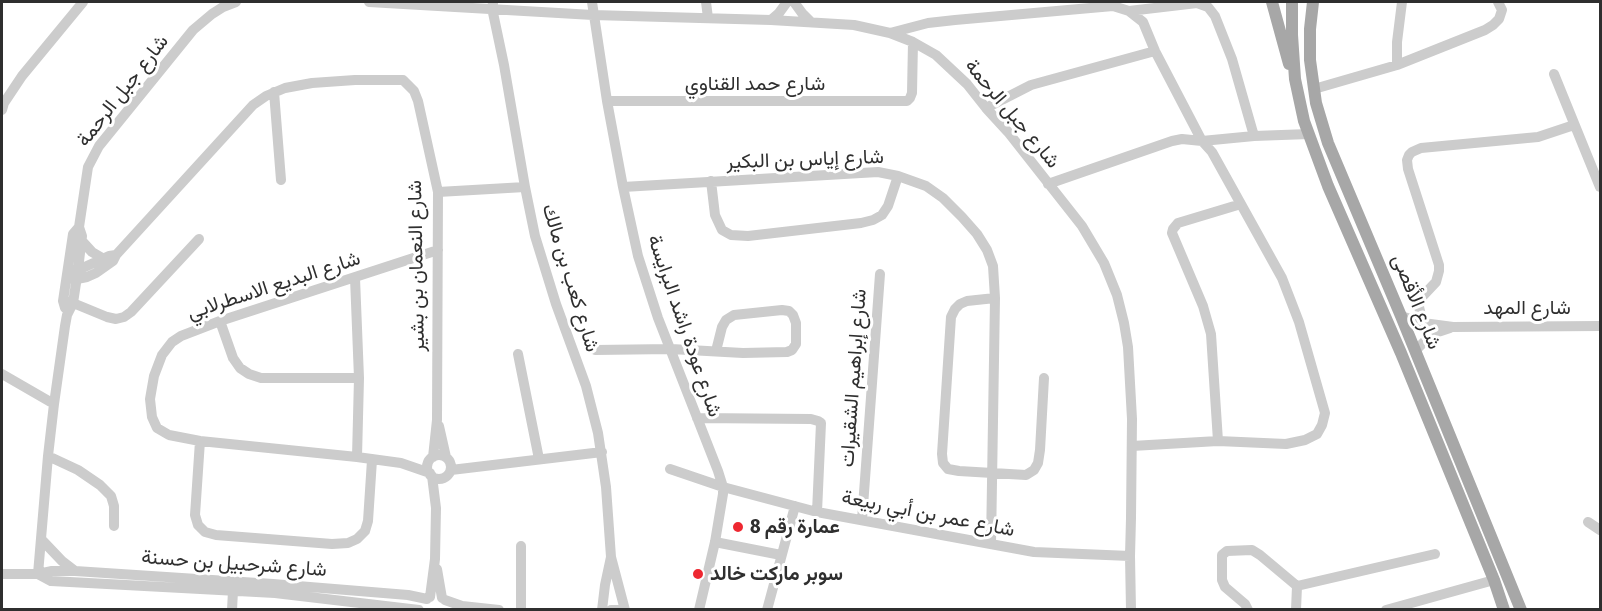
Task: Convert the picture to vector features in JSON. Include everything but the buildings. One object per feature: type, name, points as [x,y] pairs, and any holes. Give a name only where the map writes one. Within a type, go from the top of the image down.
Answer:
[{"type":"main road","points":[[1272,2],[1294,79]]},
{"type":"main road","name":"شارع الأقصى","points":[[1292,2],[1294,79],[1309,134],[1328,186],[1401,353],[1504,609]]},
{"type":"main road","name":"شارع الأقصى","points":[[1313,3],[1310,60],[1320,120],[1521,609]]},
{"type":"street","points":[[2,110],[4,103],[22,76],[83,2]]},
{"type":"street","name":"شارع جبل الرحمة","points":[[38,574],[54,404],[68,302],[82,236],[79,227],[88,167],[99,146],[193,30],[212,14],[236,2]]},
{"type":"street","name":"شارع جبل الرحمة","points":[[369,2],[493,5],[593,15],[771,20],[854,25],[890,33],[914,42],[936,55],[967,84],[1008,132],[1091,240],[1104,263],[1117,295],[1125,322],[1128,347],[1132,446],[1131,609]]},
{"type":"street","name":"شارع عودة راشد البرايسة","points":[[592,2],[607,101],[630,224],[644,276],[723,487],[715,542],[699,609]]},
{"type":"street","points":[[706,2],[708,18]]},
{"type":"street","points":[[771,20],[787,2]]},
{"type":"street","points":[[787,2],[790,21]]},
{"type":"street","points":[[790,21],[794,2]]},
{"type":"street","points":[[794,2],[811,22]]},
{"type":"street","points":[[1397,65],[1397,42],[1402,2]]},
{"type":"street","points":[[1314,89],[1397,65],[1493,25],[1502,10],[1498,2]]},
{"type":"street","points":[[1129,11],[1197,3],[1208,7],[1215,16],[1232,59],[1254,136]]},
{"type":"street","name":"شارع كعب بن مالك","points":[[493,5],[525,187],[544,266],[593,409],[602,452],[611,557],[623,609]]},
{"type":"street","points":[[890,33],[928,23],[1113,6],[1129,11],[1143,22],[1155,51],[1202,141],[1212,152],[1282,278],[1306,341],[1325,413],[1317,434],[1305,440],[1286,444],[1218,441],[1132,446]]},
{"type":"street","name":"شارع حمد القناوي","points":[[607,101],[902,102],[909,100],[912,96],[914,42]]},
{"type":"street","points":[[986,108],[1032,85],[1155,51]]},
{"type":"street","points":[[1554,74],[1600,187]]},
{"type":"street","name":"شارع النعمان بن بشير","points":[[73,274],[96,273],[113,261],[253,105],[266,96],[285,88],[312,83],[404,80],[414,90],[418,100],[438,192],[438,420],[431,458]]},
{"type":"street","points":[[274,92],[281,180]]},
{"type":"street","points":[[1423,323],[1419,307],[1420,299],[1436,282],[1439,265],[1408,169],[1407,160],[1412,152],[1421,148],[1538,137],[1574,125]]},
{"type":"street","points":[[1048,184],[1182,139],[1202,141],[1309,134]]},
{"type":"street","name":"شارع إياس بن البكير","points":[[623,187],[878,172],[926,186],[943,198],[977,234],[993,266],[995,298],[991,544]]},
{"type":"street","points":[[711,181],[715,214],[722,230],[730,235],[748,236],[873,220],[882,215],[888,206],[898,176]]},
{"type":"street","points":[[438,192],[525,187]]},
{"type":"street","points":[[1218,441],[1211,334],[1203,306],[1172,233],[1178,223],[1241,204]]},
{"type":"street","name":"شارع جبل الرحمة","points":[[73,274],[73,234],[79,227]]},
{"type":"street","points":[[68,302],[107,317],[117,319],[124,317],[199,239]]},
{"type":"street","points":[[81,240],[92,252],[104,259]]},
{"type":"street","name":"شارع البديع الاسطرلابي","points":[[431,475],[401,463],[200,441],[170,435],[157,428],[152,417],[150,399],[153,376],[162,356],[172,342],[194,330],[438,250]]},
{"type":"street","name":"شارع النعمان بن بشير","points":[[73,274],[109,256],[116,255]]},
{"type":"street","name":"شارع إبراهيم الشقيرات","points":[[862,520],[880,274]]},
{"type":"street","points":[[355,278],[359,378],[357,457]]},
{"type":"street","points":[[995,298],[960,304],[954,309],[951,317],[942,454],[943,463],[948,469],[1026,475],[1034,470],[1038,464],[1044,378]]},
{"type":"street","points":[[595,350],[787,352],[792,350],[796,344],[796,324],[793,315],[789,311],[782,310],[734,315],[726,320],[722,327],[716,351]]},
{"type":"street","name":"شارع المهد","points":[[1401,316],[1423,323],[1453,327],[1600,326]]},
{"type":"street","points":[[220,321],[233,358],[240,368],[249,374],[261,378],[359,378]]},
{"type":"street","name":"شارع المهد","points":[[1415,351],[1428,338],[1453,327]]},
{"type":"street","points":[[518,354],[539,459]]},
{"type":"street","points":[[2,374],[54,404]]},
{"type":"street","points":[[697,418],[811,419],[821,423],[818,512]]},
{"type":"street","name":"شارع النعمان بن بشير","points":[[436,508],[448,466],[438,420]]},
{"type":"street","points":[[200,441],[195,515],[198,525],[205,532],[216,535],[332,544],[348,543],[357,539],[365,531],[368,521],[372,459]]},
{"type":"street","points":[[448,466],[483,468],[602,452]]},
{"type":"street","points":[[440,455],[448,466],[439,478],[431,475],[428,466],[431,458],[440,455]]},
{"type":"street","points":[[48,456],[78,470],[100,484],[111,496],[114,506],[114,526]]},
{"type":"street","name":"شارع البديع الاسطرلابي","points":[[401,463],[431,458]]},
{"type":"street","name":"شارع عمر بن أبي ربيعة","points":[[670,470],[723,487],[818,512],[1034,552],[1130,556]]},
{"type":"street","name":"شارع النعمان بن بشير","points":[[428,602],[435,559],[436,508],[431,475]]},
{"type":"street","points":[[767,609],[795,506]]},
{"type":"street","points":[[1588,522],[1600,530]]},
{"type":"street","points":[[41,539],[75,571]]},
{"type":"street","points":[[715,542],[781,555]]},
{"type":"street","points":[[521,546],[521,609]]},
{"type":"street","points":[[1248,609],[1225,587],[1222,580],[1222,555],[1227,551],[1252,550],[1256,552],[1297,586]]},
{"type":"street","points":[[1297,586],[1435,554]]},
{"type":"street","name":"شارع كعب بن مالك","points":[[603,609],[611,557]]},
{"type":"street","name":"شارع النعمان بن بشير","points":[[435,559],[444,603]]},
{"type":"street","name":"شارع شرحبيل بن حسنة","points":[[2,574],[75,571],[408,595],[428,602],[436,595],[444,603]]},
{"type":"street","name":"شارع شرحبيل بن حسنة","points":[[38,574],[51,581],[275,593],[358,606],[419,609]]},
{"type":"street","points":[[1386,609],[1494,580]]},
{"type":"street","points":[[1296,609],[1297,586]]},
{"type":"street","points":[[232,609],[233,591]]},
{"type":"street","points":[[444,603],[500,609]]},
{"type":"street","points":[[610,609],[623,609]]},
{"type":"place","name":"عمارة رقم 8","points":[[738,527]]},
{"type":"place","name":"سوبر ماركت خالد","points":[[698,574]]}]
